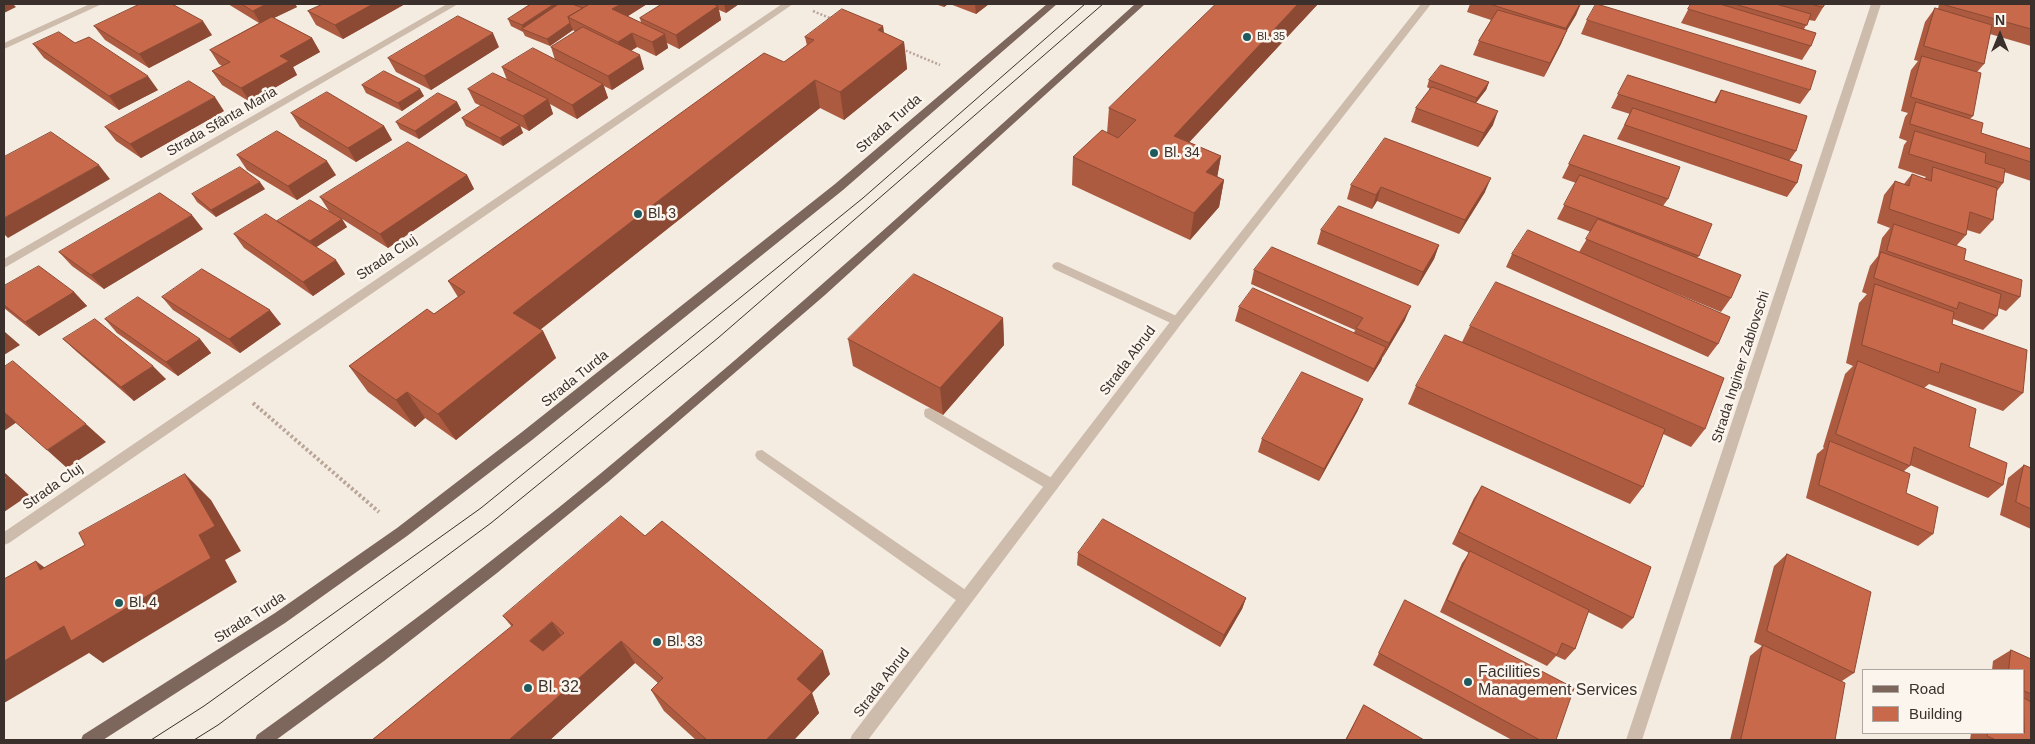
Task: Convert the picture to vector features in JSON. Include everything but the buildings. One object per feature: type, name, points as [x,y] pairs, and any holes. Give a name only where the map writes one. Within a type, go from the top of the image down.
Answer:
[{"type":"main road","name":"Strada Turda","points":[[89,740],[280,618],[402,532],[527,436],[816,205],[1052,4]]},
{"type":"main road","points":[[263,740],[342,685],[468,590],[746,359],[902,222],[1140,4]]},
{"type":"street","points":[[4,46],[97,4]]},
{"type":"street","name":"Strada Sfânta Maria","points":[[4,264],[453,4]]},
{"type":"street","name":"Strada Cluj","points":[[4,539],[788,4]]},
{"type":"street","name":"Strada Abrud","points":[[858,740],[1178,321],[1426,4]]},
{"type":"street","name":"Strada Inginer Zablovschi","points":[[1634,740],[1876,4]]},
{"type":"street","points":[[1058,266],[1178,321]]},
{"type":"street","points":[[930,413],[1052,485]]},
{"type":"street","points":[[762,455],[965,598]]},
{"type":"path","points":[[805,8],[832,19]]},
{"type":"path","points":[[895,46],[968,76]]},
{"type":"path","points":[[230,383],[402,532]]},
{"type":"tram line","points":[[151,740],[204,706],[481,508],[863,198],[1085,4]]},
{"type":"tram line","points":[[194,740],[218,725],[491,523],[718,338],[1103,4]]},
{"type":"place","name":"Bl. 35","points":[[1247,37]]},
{"type":"place","name":"Bl. 34","points":[[1154,153]]},
{"type":"place","name":"Bl. 3","points":[[638,214]]},
{"type":"place","name":"Bl. 4","points":[[119,603]]},
{"type":"place","name":"Bl. 33","points":[[657,642]]},
{"type":"place","name":"Facilities Management Services","points":[[1468,682]]},
{"type":"place","name":"Bl. 32","points":[[528,688]]}]
